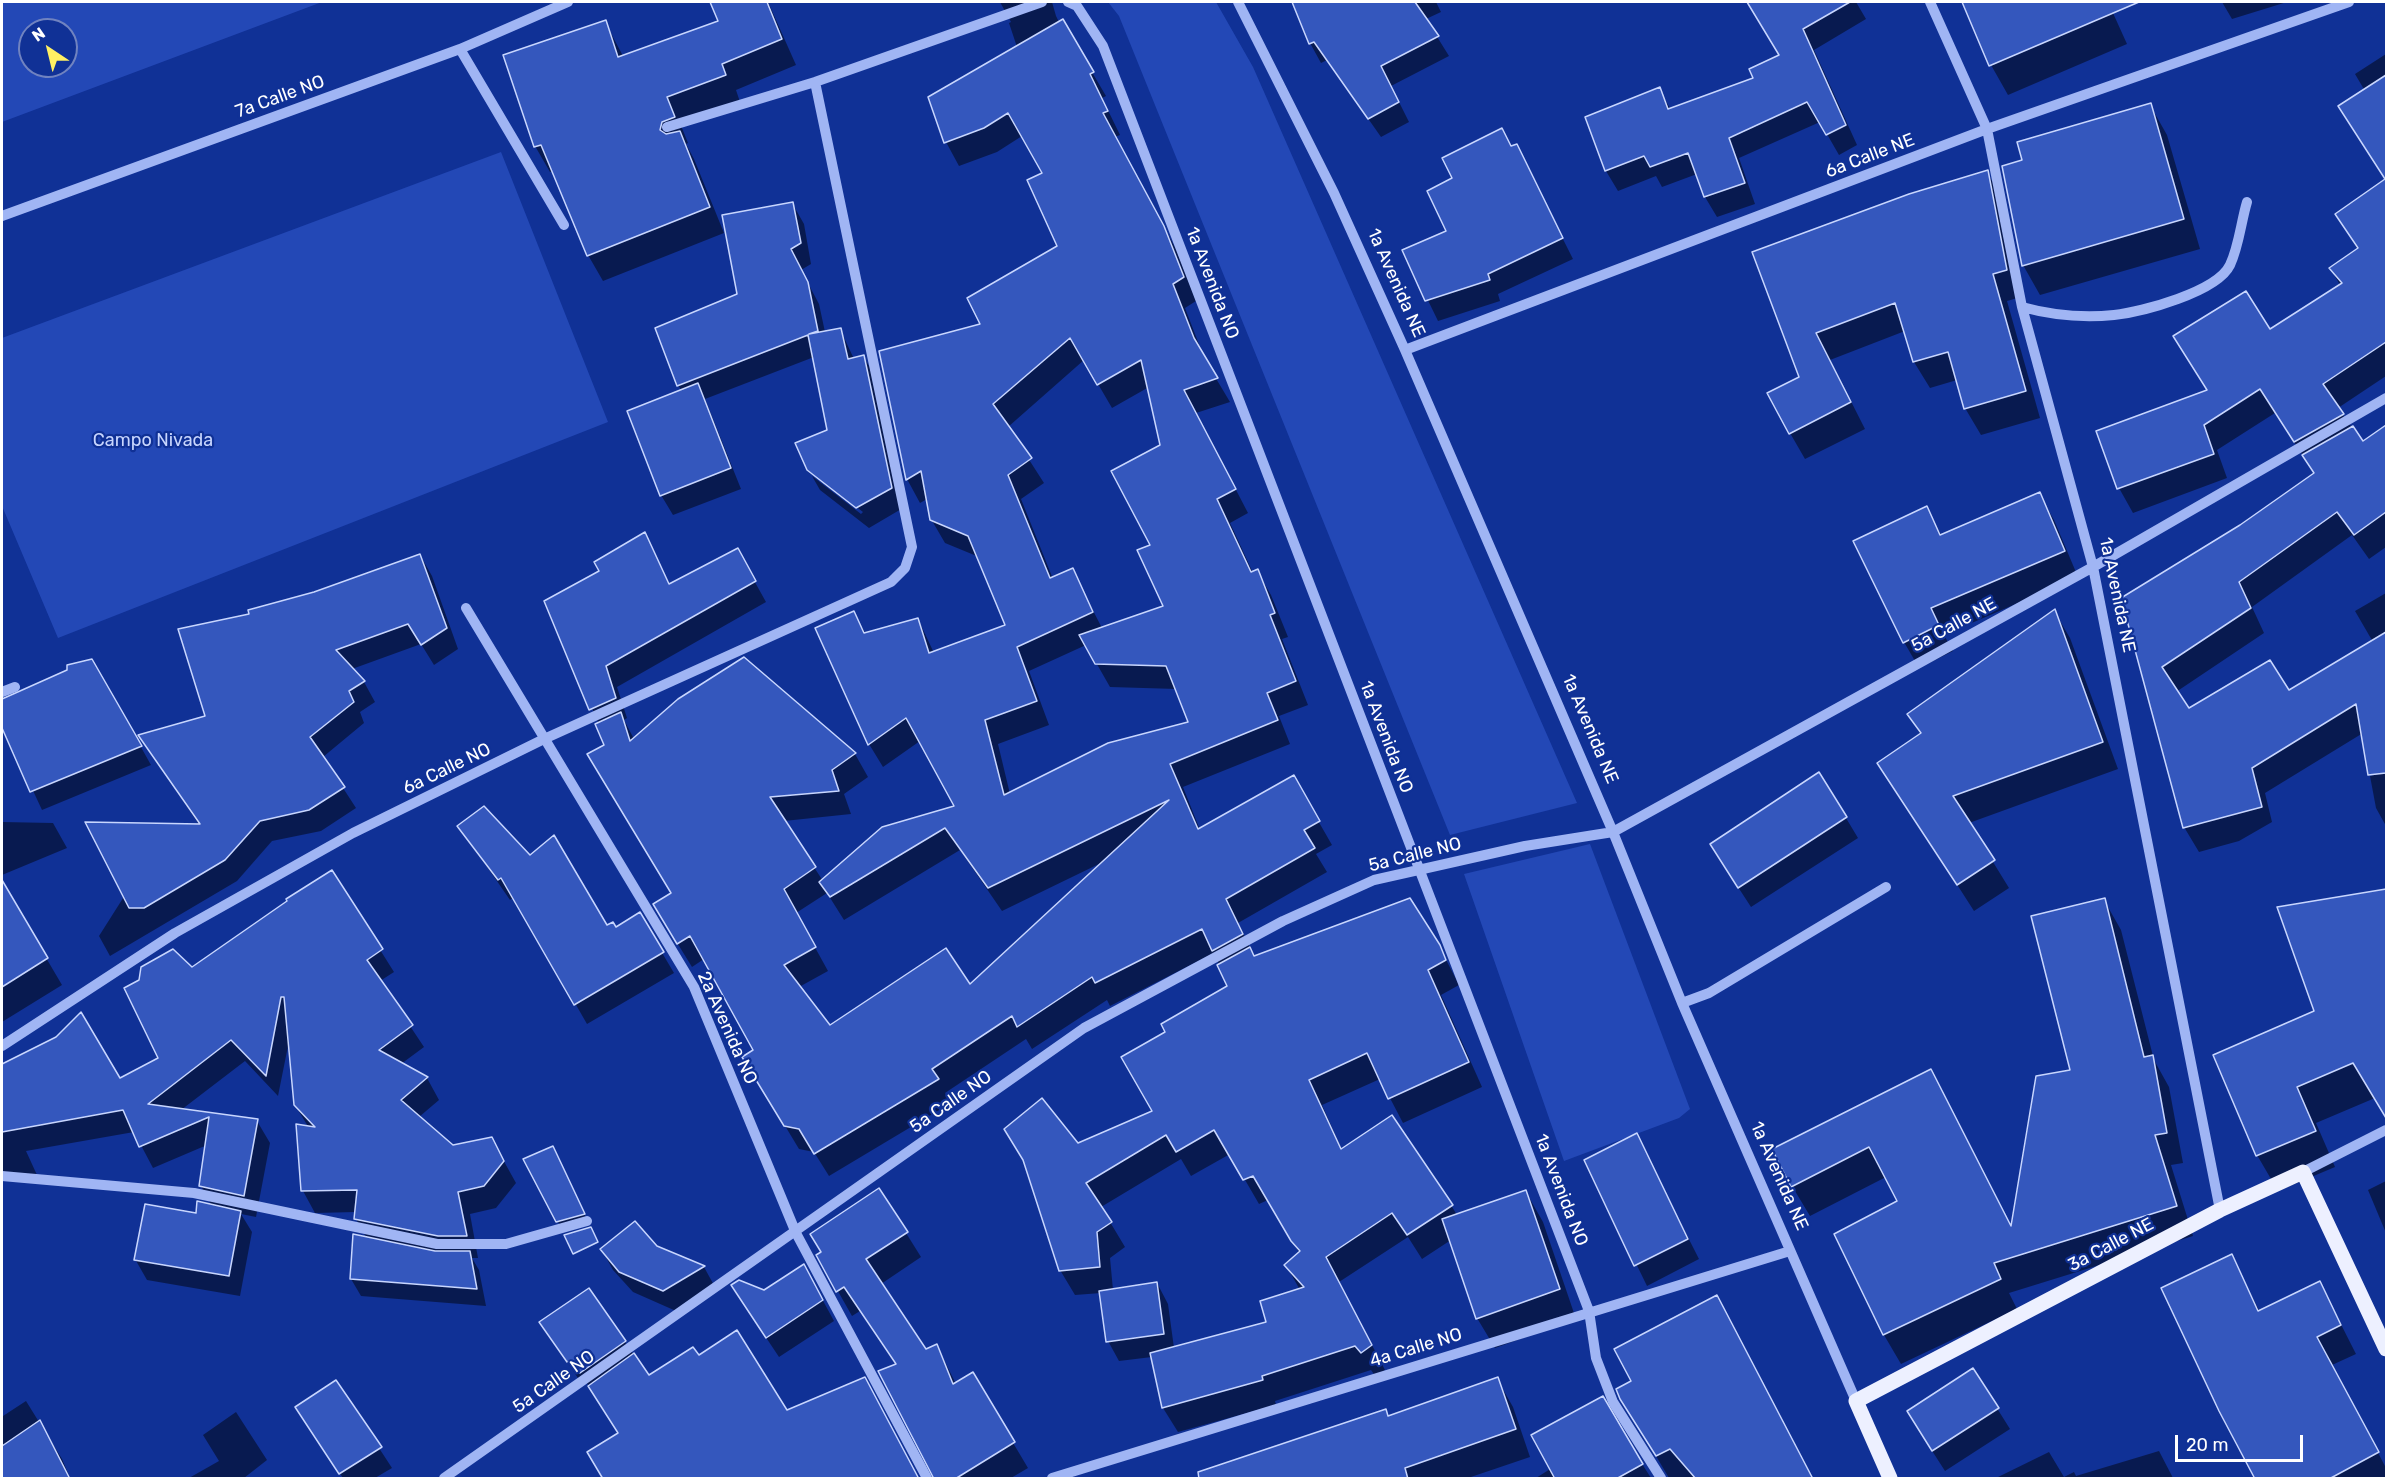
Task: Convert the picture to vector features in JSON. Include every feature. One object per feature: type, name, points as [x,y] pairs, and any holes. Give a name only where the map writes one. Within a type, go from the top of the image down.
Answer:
[{"type":"main road","name":"3a Calle NE","points":[[1856,1401],[2220,1210],[2303,1172]]},
{"type":"main road","points":[[2303,1172],[2386,1349]]},
{"type":"main road","name":"1a Avenida NE","points":[[1856,1401],[1890,1479]]},
{"type":"street","name":"7a Calle NO","points":[[2,216],[460,49],[568,2]]},
{"type":"street","points":[[667,127],[815,82],[1042,2]]},
{"type":"street","name":"1a Avenida NE","points":[[1238,2],[1334,193],[1405,350],[1613,832],[1682,1003],[1856,1401]]},
{"type":"street","name":"1a Avenida NE","points":[[1930,2],[1987,129],[2022,307],[2093,567],[2220,1210]]},
{"type":"street","name":"6a Calle NE","points":[[1405,350],[1987,129],[2349,2]]},
{"type":"street","name":"1a Avenida NO","points":[[1072,4],[1103,46],[1589,1311],[1596,1358],[1613,1402],[1661,1479]]},
{"type":"street","points":[[460,49],[564,225]]},
{"type":"street","name":"6a Calle NO","points":[[2,1046],[175,933],[353,833],[544,739],[891,582],[905,568],[912,547],[815,82]]},
{"type":"street","points":[[2022,307],[2049,314],[2114,315],[2186,297],[2209,285],[2229,266],[2247,202]]},
{"type":"street","name":"5a Calle NE","points":[[1525,846],[1613,832],[2093,567],[2386,398]]},
{"type":"street","name":"2a Avenida NO","points":[[466,608],[694,987],[796,1233],[927,1479]]},
{"type":"street","points":[[2,692],[15,687]]},
{"type":"street","name":"5a Calle NO","points":[[444,1479],[1084,1028],[1283,921],[1374,880],[1525,846]]},
{"type":"street","points":[[1682,1003],[1709,993],[1886,887]]},
{"type":"street","name":"3a Calle NE","points":[[2303,1172],[2386,1130]]},
{"type":"street","points":[[2,1176],[194,1193],[437,1244],[506,1244],[587,1221]]},
{"type":"street","name":"4a Calle NO","points":[[1052,1479],[1589,1311],[1790,1251]]},
{"type":"green space","points":[[2,2],[322,2],[2,122]]},
{"type":"green space","points":[[1108,2],[1216,2],[1253,67],[1577,803],[1450,835],[1119,16]]},
{"type":"green space","name":"Campo Nivada","points":[[501,152],[608,422],[58,638],[2,506],[2,338]]},
{"type":"green space","points":[[1590,844],[1690,1109],[1679,1118],[1564,1161],[1464,874]]},
{"type":"building","points":[[710,2],[767,2],[782,39],[722,64],[726,75],[667,97],[675,117],[662,122],[660,130],[666,134],[680,131],[710,207],[587,256],[541,145],[534,147],[503,55],[606,20],[618,57],[718,21]]},
{"type":"building","points":[[1292,2],[1415,2],[1439,36],[1381,66],[1399,102],[1368,119],[1314,42],[1309,44]]},
{"type":"building","points":[[1747,2],[1850,2],[1803,29],[1846,125],[1826,135],[1807,102],[1729,138],[1745,183],[1704,197],[1688,153],[1650,167],[1644,156],[1605,171],[1585,117],[1660,87],[1668,109],[1753,78],[1749,69],[1779,55]]},
{"type":"building","points":[[1962,2],[2139,2],[1989,66]]},
{"type":"building","points":[[1063,19],[1094,72],[1090,74],[1108,111],[1103,113],[1164,226],[1184,277],[1173,284],[1194,338],[1218,378],[1184,390],[1236,489],[1217,499],[1251,572],[1258,569],[1275,613],[1270,615],[1296,681],[1267,693],[1278,720],[1170,764],[1198,829],[1294,775],[1320,821],[1304,830],[1315,848],[1226,899],[1243,934],[1212,951],[1202,929],[1095,983],[1092,977],[1017,1027],[1012,1016],[932,1069],[939,1079],[814,1154],[799,1129],[784,1126],[742,1057],[753,1050],[690,936],[677,944],[653,904],[671,893],[587,754],[604,745],[595,724],[621,712],[630,741],[678,699],[744,657],[856,753],[832,770],[839,791],[770,797],[816,867],[784,889],[816,947],[784,965],[830,1025],[946,948],[970,984],[1169,800],[988,888],[945,828],[830,897],[819,882],[882,827],[954,806],[906,718],[868,745],[815,628],[854,611],[864,633],[918,618],[929,653],[1005,625],[968,536],[930,520],[921,471],[906,480],[879,351],[980,324],[967,298],[1057,246],[1027,180],[1042,173],[1008,113],[984,128],[944,143],[928,97]],"holes":[[[1070,338],[1097,385],[1141,360],[1160,445],[1111,471],[1150,545],[1137,550],[1163,606],[1079,635],[1095,664],[1166,666],[1188,722],[1108,743],[1004,795],[985,720],[1037,701],[1017,647],[1093,612],[1073,568],[1050,578],[1008,475],[1032,458],[993,404]]]},
{"type":"building","points":[[2386,75],[2386,342],[2323,384],[2344,414],[2294,442],[2260,389],[2204,425],[2214,454],[2117,489],[2096,431],[2207,390],[2173,336],[2246,291],[2270,329],[2342,283],[2329,268],[2358,248],[2335,214],[2385,179],[2338,106]]},
{"type":"building","points":[[2151,103],[2184,219],[2022,266],[2002,166],[2022,160],[2017,142]]},
{"type":"building","points":[[1502,128],[1511,146],[1517,144],[1563,238],[1488,274],[1490,280],[1425,301],[1402,250],[1446,231],[1427,191],[1452,178],[1442,158]]},
{"type":"building","points":[[1988,170],[2007,270],[1993,274],[2026,391],[1964,409],[1948,352],[1913,362],[1895,303],[1816,333],[1851,402],[1789,434],[1767,393],[1799,377],[1752,252],[1909,194]]},
{"type":"building","points":[[793,202],[801,243],[791,249],[808,282],[818,331],[809,334],[841,328],[848,359],[864,355],[892,488],[856,508],[807,470],[795,443],[827,430],[808,335],[677,386],[655,328],[737,294],[722,215]]},
{"type":"building","points":[[698,383],[731,468],[660,496],[627,411]]},
{"type":"building","points":[[2386,425],[2386,512],[2354,535],[2337,512],[2239,582],[2251,608],[2162,667],[2189,708],[2270,660],[2289,690],[2386,632],[2386,773],[2368,775],[2356,704],[2252,768],[2262,807],[2183,828],[2121,598],[2240,525],[2314,473],[2302,455],[2353,426],[2363,441]]},
{"type":"building","points":[[2040,492],[2065,551],[1931,608],[1939,625],[1903,643],[1853,541],[1927,506],[1940,535]]},
{"type":"building","points":[[645,532],[669,584],[738,548],[756,581],[606,666],[616,698],[589,710],[544,601],[599,571],[594,562]]},
{"type":"building","points":[[420,554],[447,628],[421,645],[408,624],[336,650],[365,681],[349,691],[354,702],[310,737],[345,787],[309,810],[260,821],[225,860],[144,908],[129,908],[85,822],[200,824],[138,735],[205,716],[178,629],[249,614],[248,610],[314,592]]},
{"type":"building","points":[[2055,609],[2103,742],[1953,796],[1995,860],[1957,885],[1877,763],[1921,733],[1907,714]]},
{"type":"building","points":[[92,659],[142,746],[30,792],[2,728],[2,699],[67,670],[67,665]]},
{"type":"building","points":[[1819,772],[1847,817],[1738,888],[1710,844]]},
{"type":"building","points":[[484,806],[530,855],[554,835],[607,925],[613,922],[616,927],[640,912],[664,952],[574,1005],[501,878],[498,880],[457,826]]},
{"type":"building","points":[[332,870],[383,949],[367,960],[413,1025],[379,1050],[428,1077],[401,1100],[453,1145],[492,1137],[504,1161],[484,1186],[458,1192],[467,1236],[438,1236],[354,1219],[357,1190],[301,1191],[296,1124],[315,1127],[294,1105],[284,997],[281,997],[266,1076],[231,1040],[148,1104],[258,1119],[244,1196],[199,1186],[209,1117],[139,1147],[123,1110],[2,1132],[2,1064],[56,1037],[81,1012],[120,1078],[158,1058],[124,988],[139,980],[141,967],[173,949],[192,967],[287,901],[286,899]]},
{"type":"building","points":[[2,880],[48,958],[2,987]]},
{"type":"building","points":[[2386,889],[2386,1118],[2353,1063],[2297,1087],[2316,1131],[2256,1156],[2213,1055],[2314,1011],[2277,907]]},
{"type":"building","points":[[1410,898],[1440,945],[1446,960],[1428,970],[1469,1062],[1388,1099],[1367,1053],[1309,1080],[1341,1149],[1392,1115],[1453,1205],[1407,1235],[1392,1213],[1326,1257],[1372,1345],[1361,1353],[1355,1346],[1262,1376],[1263,1380],[1162,1408],[1150,1353],[1266,1322],[1260,1301],[1304,1287],[1284,1265],[1300,1251],[1291,1241],[1253,1176],[1243,1180],[1214,1130],[1176,1152],[1166,1135],[1086,1183],[1112,1222],[1097,1232],[1100,1267],[1059,1271],[1023,1160],[1004,1129],[1042,1098],[1078,1143],[1152,1111],[1121,1057],[1165,1032],[1161,1024],[1227,986],[1217,965],[1250,947],[1254,956]]},
{"type":"building","points":[[2105,898],[2144,1057],[2153,1055],[2167,1133],[2155,1135],[2177,1206],[1994,1263],[2001,1279],[1883,1335],[1834,1234],[1897,1201],[1869,1147],[1791,1187],[1772,1149],[1931,1069],[2011,1226],[2036,1076],[2070,1070],[2031,916]]},
{"type":"building","points":[[1637,1133],[1688,1239],[1634,1266],[1584,1160]]},
{"type":"building","points":[[553,1146],[585,1214],[556,1222],[523,1159]]},
{"type":"building","points":[[879,1188],[908,1232],[866,1259],[926,1349],[937,1344],[953,1384],[973,1372],[1015,1442],[955,1479],[934,1479],[878,1371],[896,1364],[844,1287],[836,1292],[816,1255],[821,1252],[810,1234]]},
{"type":"building","points":[[1526,1190],[1560,1289],[1476,1319],[1442,1219]]},
{"type":"building","points":[[197,1201],[241,1211],[229,1276],[134,1260],[145,1204],[196,1213]]},
{"type":"building","points":[[635,1221],[657,1246],[705,1266],[663,1291],[619,1272],[600,1249]]},
{"type":"building","points":[[591,1227],[598,1242],[573,1254],[564,1235]]},
{"type":"building","points":[[353,1234],[435,1251],[470,1251],[477,1289],[350,1279]]},
{"type":"building","points":[[2232,1254],[2258,1311],[2320,1281],[2341,1325],[2317,1337],[2379,1452],[2329,1479],[2255,1479],[2219,1411],[2161,1288]]},
{"type":"building","points":[[804,1264],[823,1300],[766,1338],[731,1285],[739,1280],[764,1290]]},
{"type":"building","points":[[1157,1282],[1164,1334],[1106,1342],[1099,1291]]},
{"type":"building","points":[[589,1288],[626,1341],[580,1373],[571,1360],[567,1362],[539,1322]]},
{"type":"building","points":[[1717,1295],[1813,1479],[1696,1479],[1670,1449],[1656,1456],[1620,1399],[1616,1389],[1631,1381],[1614,1349]]},
{"type":"building","points":[[737,1330],[787,1410],[865,1377],[919,1479],[603,1479],[587,1452],[618,1433],[588,1386],[634,1353],[649,1375],[693,1347],[699,1355]]},
{"type":"building","points":[[1973,1368],[1999,1408],[1932,1451],[1907,1411]]},
{"type":"building","points":[[1498,1377],[1516,1429],[1405,1468],[1408,1479],[1199,1479],[1198,1472],[1386,1409],[1388,1416]]},
{"type":"building","points":[[336,1380],[382,1447],[339,1474],[295,1407]]},
{"type":"building","points":[[1603,1396],[1643,1464],[1616,1479],[1555,1479],[1531,1435]]},
{"type":"building","points":[[40,1420],[70,1479],[2,1479],[2,1446]]}]
